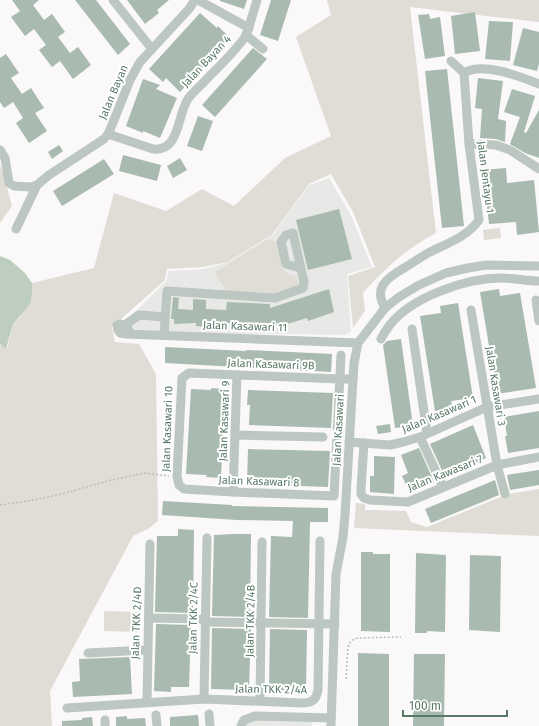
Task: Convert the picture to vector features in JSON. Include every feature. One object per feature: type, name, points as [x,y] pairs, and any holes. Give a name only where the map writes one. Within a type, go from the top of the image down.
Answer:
[{"type":"street","points":[[113,0],[152,49]]},
{"type":"street","points":[[196,0],[248,32],[263,48]]},
{"type":"street","name":"Jalan Bayan","points":[[40,183],[50,174],[99,143],[108,134],[135,70],[140,62],[196,0]]},
{"type":"street","name":"Jalan Bayan 4","points":[[108,134],[153,149],[159,150],[167,147],[172,142],[180,115],[188,99],[240,43],[248,32],[257,0]]},
{"type":"street","points":[[451,61],[464,73],[477,69],[490,70],[516,75],[539,84]]},
{"type":"street","name":"Jalan Jentayu 1","points":[[385,308],[380,299],[381,290],[384,284],[395,273],[427,254],[463,236],[475,226],[479,220],[469,144],[464,73]]},
{"type":"street","points":[[469,144],[496,145],[510,150],[539,169]]},
{"type":"street","points":[[0,150],[5,158],[9,183],[14,186],[31,187],[40,183]]},
{"type":"street","points":[[16,229],[40,183]]},
{"type":"street","name":"Jalan Kasawari","points":[[331,722],[336,574],[343,537],[345,516],[354,363],[358,343],[385,308],[419,285],[446,273],[486,265],[539,266]]},
{"type":"street","points":[[164,335],[167,292],[275,298],[303,288],[304,282],[300,268]]},
{"type":"street","points":[[381,339],[388,326],[398,317],[414,305],[450,287],[480,280],[502,278],[539,281]]},
{"type":"street","points":[[536,300],[539,321]]},
{"type":"street","name":"Jalan Kasawari 3","points":[[471,310],[497,465],[505,494]]},
{"type":"street","name":"Jalan Kasawari 11","points":[[165,317],[139,315],[125,325],[120,324],[117,326],[120,333],[131,334],[358,343]]},
{"type":"street","points":[[412,329],[424,435],[443,487]]},
{"type":"street","points":[[340,379],[341,355]]},
{"type":"street","name":"Jalan Kasawari 9B","points":[[189,373],[353,380]]},
{"type":"street","name":"Jalan Kasawari 10","points":[[184,489],[179,485],[177,476],[182,378],[189,373]]},
{"type":"street","name":"Jalan Kasawari 9","points":[[233,492],[237,375]]},
{"type":"street","name":"Jalan Kasawari 8","points":[[184,489],[334,496],[340,379]]},
{"type":"street","name":"Jalan Kasawari 1","points":[[349,442],[390,445],[424,435],[487,407],[539,399]]},
{"type":"street","points":[[236,435],[323,437]]},
{"type":"street","name":"Jalan Kawasari 7","points":[[364,443],[361,494],[364,498],[370,500],[408,502],[497,465],[539,457]]},
{"type":"street","name":"Jalan TKK 2/4C","points":[[204,699],[207,538]]},
{"type":"street","name":"Jalan TKK 2/4A","points":[[67,708],[204,699],[308,703],[314,701],[317,697],[318,690],[320,541]]},
{"type":"street","name":"Jalan TKK 2/4B","points":[[260,701],[262,542]]},
{"type":"street","name":"Jalan TKK 2/4D","points":[[147,702],[150,544]]},
{"type":"street","points":[[149,618],[262,623],[335,624]]},
{"type":"street","points":[[88,653],[147,650]]},
{"type":"street","points":[[210,714],[210,726]]},
{"type":"street","points":[[156,716],[157,726]]},
{"type":"street","points":[[240,726],[244,720],[254,716],[275,721],[331,722]]},
{"type":"path","points":[[0,505],[62,494],[111,480],[145,473],[177,476]]},
{"type":"path","points":[[346,679],[348,647],[353,639],[401,637]]},
{"type":"shaded area","points":[[327,0],[539,0],[539,22],[410,7],[436,233],[415,245],[396,260],[363,293],[365,311],[353,328],[348,276],[375,267],[353,212],[331,174],[309,184],[272,235],[228,262],[203,267],[167,269],[165,280],[112,327],[115,342],[139,344],[156,374],[158,521],[148,529],[133,536],[50,691],[52,726],[0,726],[0,344],[7,349],[13,324],[20,317],[32,293],[32,283],[94,268],[114,193],[166,211],[202,189],[234,206],[285,158],[331,136],[296,37],[331,15]]},
{"type":"shaded area","points":[[0,166],[12,206],[0,223]]},
{"type":"shaded area","points":[[329,178],[351,215],[372,267],[347,274],[351,332],[345,335],[136,332],[129,318],[167,280],[168,271],[204,269],[229,262],[273,235],[309,185]]},
{"type":"shaded area","points":[[500,228],[501,238],[484,240],[483,230]]},
{"type":"shaded area","points":[[268,239],[276,242],[283,270],[288,274],[296,276],[299,285],[274,293],[227,291],[216,277],[215,272]]},
{"type":"shaded area","points":[[0,256],[10,260],[25,273],[32,283],[30,304],[13,324],[6,349],[0,344]]},
{"type":"shaded area","points":[[539,489],[539,536],[354,528],[356,503],[365,504],[365,510],[406,511],[411,522],[427,527],[508,494]]},
{"type":"shaded area","points":[[104,611],[137,612],[137,632],[104,631]]},
{"type":"shaded area","points":[[255,718],[312,721],[312,726],[244,726],[247,722]]},
{"type":"building","points":[[12,0],[39,0],[33,5],[44,20],[52,14],[65,32],[58,37],[70,53],[78,47],[91,65],[73,79],[60,61],[52,67],[39,50],[46,45],[34,29],[25,36],[11,17],[20,11]]},
{"type":"building","points":[[75,0],[96,0],[130,44],[118,55]]},
{"type":"building","points":[[127,0],[169,0],[157,10],[159,13],[145,24]]},
{"type":"building","points":[[220,0],[247,0],[244,9]]},
{"type":"building","points":[[271,0],[291,0],[278,41],[260,35]]},
{"type":"building","points":[[475,12],[480,51],[455,54],[451,16]]},
{"type":"building","points":[[200,13],[217,28],[218,26],[230,38],[180,92],[166,78],[163,82],[149,69]]},
{"type":"building","points":[[429,14],[430,19],[440,17],[445,56],[425,59],[418,15]]},
{"type":"building","points":[[489,21],[513,22],[510,61],[485,59]]},
{"type":"building","points":[[523,28],[539,32],[539,64],[537,71],[513,65]]},
{"type":"building","points":[[253,48],[267,59],[215,117],[202,105]]},
{"type":"building","points":[[6,54],[19,73],[11,78],[22,94],[31,88],[44,108],[35,113],[47,131],[29,143],[16,123],[23,118],[13,102],[4,108],[0,102],[0,58]]},
{"type":"building","points":[[447,69],[464,226],[442,228],[425,71]]},
{"type":"building","points":[[478,78],[503,81],[498,119],[506,121],[505,142],[496,139],[480,138],[482,109],[475,108]]},
{"type":"building","points":[[143,79],[160,85],[156,89],[177,98],[160,138],[126,126]]},
{"type":"building","points":[[512,89],[535,96],[524,132],[526,133],[539,110],[539,158],[525,153],[510,144],[520,117],[504,112]]},
{"type":"building","points":[[198,116],[213,121],[202,151],[187,146]]},
{"type":"building","points":[[59,145],[63,151],[52,159],[48,152]]},
{"type":"building","points":[[123,155],[161,165],[157,181],[119,171]]},
{"type":"building","points":[[180,158],[187,170],[173,178],[167,166]]},
{"type":"building","points":[[104,159],[114,174],[62,206],[53,191]]},
{"type":"building","points":[[506,168],[507,183],[534,180],[539,232],[517,235],[516,222],[489,224],[483,170]]},
{"type":"building","points":[[339,209],[352,259],[308,270],[296,220]]},
{"type":"building","points":[[329,289],[334,312],[308,321],[307,318],[284,325],[228,323],[228,325],[206,324],[207,327],[196,326],[196,323],[174,324],[174,319],[171,319],[173,297],[179,298],[178,309],[193,310],[193,299],[206,300],[206,309],[226,310],[227,302],[270,304],[270,308]]},
{"type":"building","points":[[499,289],[500,296],[520,293],[536,388],[497,394],[480,292]]},
{"type":"building","points":[[458,303],[473,398],[451,401],[453,408],[435,411],[420,316],[441,313],[440,306]]},
{"type":"building","points":[[401,339],[413,426],[395,428],[383,345],[387,341]]},
{"type":"building","points":[[165,347],[332,354],[331,372],[165,363]]},
{"type":"building","points":[[211,388],[225,389],[221,478],[206,477],[207,475],[186,474],[191,389],[211,390]]},
{"type":"building","points":[[248,390],[333,393],[331,428],[249,425],[250,405],[247,405]]},
{"type":"building","points":[[539,411],[539,448],[508,453],[504,417]]},
{"type":"building","points":[[390,424],[391,432],[378,434],[376,426]]},
{"type":"building","points":[[473,425],[486,458],[445,477],[430,444]]},
{"type":"building","points":[[419,448],[434,482],[410,493],[402,476],[408,473],[401,455]]},
{"type":"building","points":[[248,449],[330,451],[328,487],[247,484]]},
{"type":"building","points":[[374,456],[395,457],[394,494],[370,492],[370,476],[374,476]]},
{"type":"building","points":[[539,470],[539,485],[510,490],[507,475]]},
{"type":"building","points":[[495,480],[499,495],[431,523],[425,509]]},
{"type":"building","points":[[163,501],[232,506],[328,508],[328,522],[310,522],[308,618],[269,617],[271,536],[292,537],[293,521],[237,520],[162,515]]},
{"type":"building","points":[[178,529],[194,530],[193,613],[155,612],[157,536],[178,536]]},
{"type":"building","points":[[251,534],[250,617],[212,616],[214,535]]},
{"type":"building","points":[[361,552],[390,554],[390,632],[361,631]]},
{"type":"building","points":[[416,553],[446,555],[445,632],[427,631],[427,633],[415,633]]},
{"type":"building","points":[[470,555],[501,556],[500,632],[469,630]]},
{"type":"building","points":[[156,624],[191,625],[189,687],[171,687],[171,692],[154,691]]},
{"type":"building","points":[[212,628],[251,629],[249,690],[211,689]]},
{"type":"building","points":[[270,629],[307,630],[306,691],[269,690]]},
{"type":"building","points":[[358,653],[389,654],[389,726],[358,726]]},
{"type":"building","points":[[414,654],[445,654],[444,726],[413,726]]},
{"type":"building","points":[[130,657],[132,694],[73,697],[72,682],[80,681],[79,659]]},
{"type":"building","points":[[198,715],[199,726],[170,726],[170,717]]},
{"type":"building","points":[[127,716],[127,719],[145,718],[146,726],[116,726],[116,717]]},
{"type":"building","points":[[92,717],[93,726],[62,726],[62,721],[82,720],[82,718]]}]
